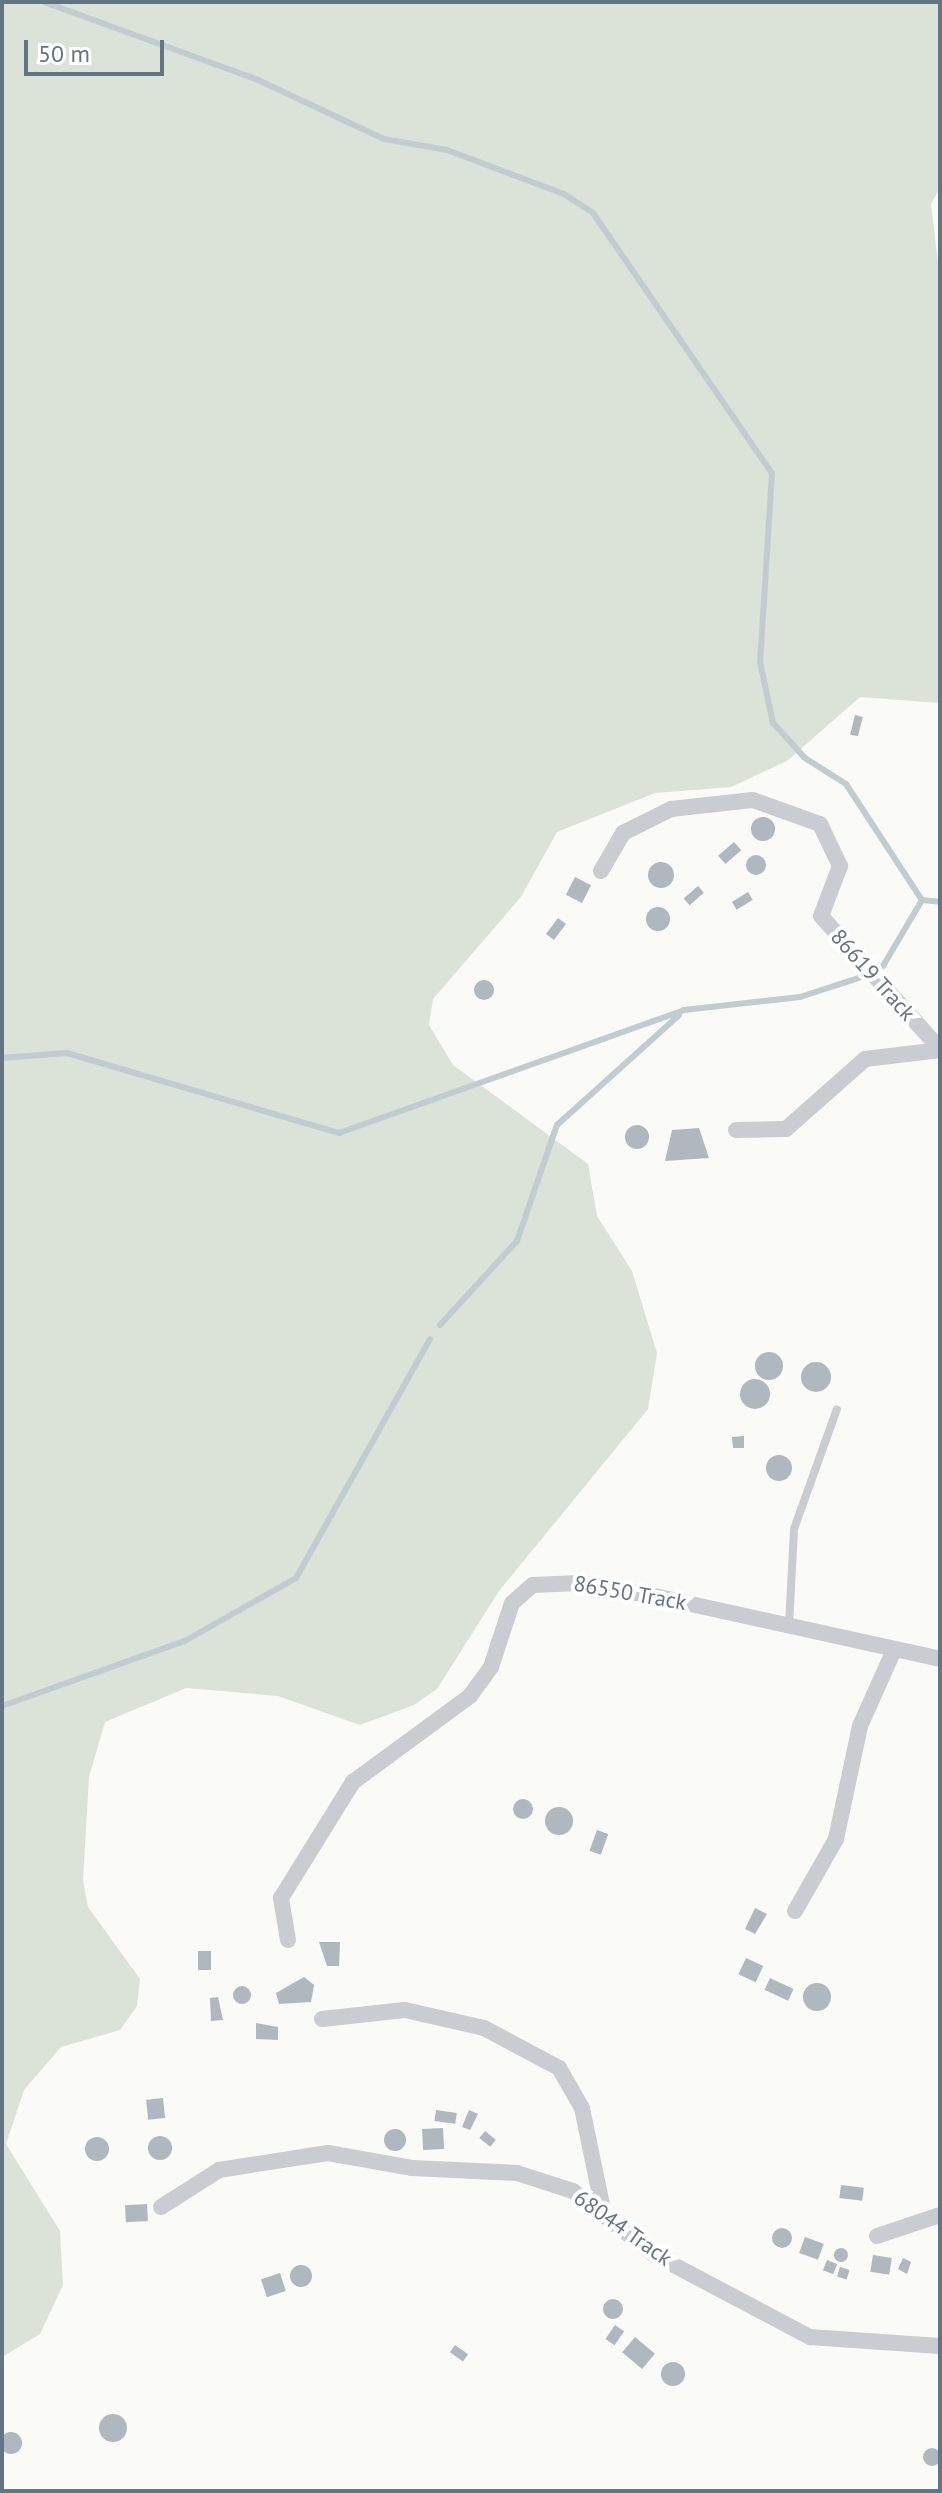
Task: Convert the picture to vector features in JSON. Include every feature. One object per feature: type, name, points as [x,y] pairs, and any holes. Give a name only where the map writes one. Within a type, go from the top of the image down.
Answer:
[{"type":"street","name":"86619 Track","points":[[601,871],[616,840],[648,817],[763,802],[820,824],[831,837],[840,877],[821,916],[940,1050]]},
{"type":"street","points":[[736,1130],[786,1129],[865,1059],[940,1050]]},
{"type":"street","name":"86550 Track","points":[[288,1940],[281,1898],[353,1782],[470,1696],[491,1667],[512,1603],[533,1585],[579,1583],[940,1659]]},
{"type":"street","points":[[795,1911],[836,1839],[860,1726],[894,1650]]},
{"type":"street","points":[[322,2019],[405,2010],[484,2028],[549,2061],[574,2087],[582,2108],[604,2214]]},
{"type":"street","name":"68044 Track","points":[[161,2207],[219,2170],[338,2153],[412,2168],[544,2179],[604,2214],[653,2254],[810,2337],[940,2346]]},
{"type":"street","points":[[877,2236],[940,2215]]},
{"type":"lane","points":[[789,1625],[794,1529],[837,1409]]},
{"type":"shaded area","points":[[2,2],[940,2],[940,187],[931,204],[940,280],[940,703],[860,697],[787,761],[731,787],[655,793],[557,832],[521,897],[433,999],[429,1025],[453,1065],[588,1164],[597,1216],[632,1271],[657,1353],[648,1409],[499,1591],[437,1689],[414,1705],[360,1725],[278,1696],[186,1688],[105,1722],[89,1777],[83,1880],[88,1907],[140,1979],[137,2006],[120,2030],[61,2047],[24,2090],[6,2144],[60,2231],[63,2285],[40,2334],[2,2357]]},
{"type":"building","points":[[855,715],[863,717],[858,736],[850,734]]},
{"type":"building","points":[[763,817],[774,824],[775,829],[768,840],[763,841],[752,834],[751,829],[758,818]]},
{"type":"building","points":[[734,842],[741,850],[725,864],[718,856]]},
{"type":"building","points":[[752,855],[760,855],[766,865],[760,875],[752,875],[746,869],[746,861]]},
{"type":"building","points":[[661,862],[670,866],[674,875],[670,884],[661,888],[652,884],[648,875],[652,866]]},
{"type":"building","points":[[575,877],[591,885],[582,903],[566,895]]},
{"type":"building","points":[[698,886],[704,893],[690,905],[684,898]]},
{"type":"building","points":[[748,892],[753,900],[737,910],[732,902]]},
{"type":"building","points":[[653,907],[663,907],[670,914],[670,924],[663,931],[653,931],[646,924],[646,914]]},
{"type":"building","points":[[558,918],[566,924],[554,940],[546,934]]},
{"type":"building","points":[[480,980],[488,980],[494,990],[488,1000],[480,1000],[474,994],[474,986]]},
{"type":"building","points":[[637,1125],[648,1132],[649,1137],[642,1148],[637,1149],[626,1142],[625,1137],[632,1126]]},
{"type":"building","points":[[699,1128],[709,1158],[665,1161],[672,1130]]},
{"type":"building","points":[[769,1352],[779,1356],[783,1366],[779,1376],[769,1380],[759,1376],[755,1366],[759,1356]]},
{"type":"building","points":[[816,1362],[827,1366],[831,1377],[827,1388],[816,1392],[805,1388],[801,1377],[805,1366]]},
{"type":"building","points":[[755,1379],[766,1383],[770,1394],[766,1405],[755,1409],[744,1405],[740,1394],[744,1383]]},
{"type":"building","points":[[744,1436],[744,1448],[733,1448],[732,1437]]},
{"type":"building","points":[[779,1455],[789,1458],[792,1468],[789,1478],[779,1481],[769,1478],[766,1468],[769,1458]]},
{"type":"building","points":[[519,1799],[527,1799],[533,1809],[527,1819],[519,1819],[513,1813],[513,1805]]},
{"type":"building","points":[[559,1807],[569,1811],[573,1821],[569,1831],[559,1835],[549,1831],[545,1821],[549,1811]]},
{"type":"building","points":[[597,1830],[608,1834],[601,1855],[589,1851]]},
{"type":"building","points":[[755,1908],[767,1914],[755,1934],[745,1929]]},
{"type":"building","points":[[319,1942],[340,1942],[339,1966],[327,1966]]},
{"type":"building","points":[[198,1951],[211,1951],[211,1970],[198,1970]]},
{"type":"building","points":[[746,1958],[763,1966],[756,1982],[738,1974]]},
{"type":"building","points":[[304,1977],[314,1985],[311,2002],[279,2004],[276,1993]]},
{"type":"building","points":[[770,1978],[794,1989],[788,2001],[765,1990]]},
{"type":"building","points":[[817,1983],[827,1987],[831,1997],[827,2007],[817,2011],[807,2007],[803,1997],[807,1987]]},
{"type":"building","points":[[238,1986],[246,1986],[251,1995],[249,2002],[238,2004],[233,1999],[233,1991]]},
{"type":"building","points":[[218,1997],[223,2020],[211,2021],[210,1998]]},
{"type":"building","points":[[256,2023],[278,2027],[278,2040],[256,2039]]},
{"type":"building","points":[[163,2098],[165,2118],[148,2120],[146,2100]]},
{"type":"building","points":[[436,2110],[457,2113],[455,2124],[434,2121]]},
{"type":"building","points":[[469,2110],[478,2114],[470,2130],[462,2127]]},
{"type":"building","points":[[443,2128],[444,2149],[423,2150],[422,2129]]},
{"type":"building","points":[[395,2129],[403,2132],[406,2140],[403,2148],[395,2151],[387,2148],[384,2140],[387,2132]]},
{"type":"building","points":[[485,2131],[496,2140],[490,2147],[479,2138]]},
{"type":"building","points":[[160,2136],[168,2140],[172,2148],[168,2156],[160,2160],[152,2156],[148,2148],[152,2140]]},
{"type":"building","points":[[97,2137],[106,2140],[109,2149],[106,2158],[97,2161],[88,2158],[85,2149],[88,2140]]},
{"type":"building","points":[[841,2185],[864,2188],[862,2201],[839,2198]]},
{"type":"building","points":[[147,2204],[148,2221],[126,2222],[125,2205]]},
{"type":"building","points":[[782,2228],[789,2231],[792,2238],[789,2245],[782,2248],[775,2245],[772,2238],[775,2231]]},
{"type":"building","points":[[805,2237],[824,2244],[818,2260],[799,2253]]},
{"type":"building","points":[[841,2248],[848,2255],[841,2262],[834,2255]]},
{"type":"building","points":[[873,2255],[892,2258],[889,2275],[870,2272]]},
{"type":"building","points":[[903,2258],[911,2262],[907,2274],[898,2269]]},
{"type":"building","points":[[827,2260],[837,2264],[833,2274],[823,2270]]},
{"type":"building","points":[[301,2265],[312,2276],[301,2287],[290,2276]]},
{"type":"building","points":[[840,2267],[850,2270],[847,2279],[837,2277]]},
{"type":"building","points":[[280,2273],[286,2291],[267,2297],[261,2279]]},
{"type":"building","points":[[613,2299],[620,2302],[623,2309],[620,2316],[613,2319],[606,2316],[603,2309],[606,2302]]},
{"type":"building","points":[[615,2325],[624,2331],[615,2345],[605,2339]]},
{"type":"building","points":[[635,2337],[655,2354],[642,2369],[622,2352]]},
{"type":"building","points":[[455,2345],[468,2354],[463,2362],[450,2352]]},
{"type":"building","points":[[673,2362],[681,2366],[685,2374],[681,2382],[673,2386],[665,2382],[661,2374],[665,2366]]},
{"type":"building","points":[[113,2414],[123,2418],[127,2428],[123,2438],[113,2442],[103,2438],[99,2428],[103,2418]]},
{"type":"building","points":[[11,2432],[19,2435],[22,2443],[19,2451],[11,2454],[3,2451],[0,2443],[3,2435]]},
{"type":"building","points":[[932,2448],[941,2457],[932,2466],[923,2457]]},
{"type":"waterway","points":[[44,2],[258,80],[384,139],[447,150],[564,194],[593,213],[772,473],[760,662],[773,723],[805,758],[846,784],[922,900]]},
{"type":"waterway","points":[[883,966],[922,900],[940,902]]},
{"type":"waterway","points":[[2,1058],[67,1053],[339,1133],[684,1010],[800,997],[859,978]]},
{"type":"waterway","points":[[440,1325],[517,1241],[557,1125],[679,1015]]},
{"type":"waterway","points":[[2,1706],[185,1641],[296,1578],[430,1339]]}]
